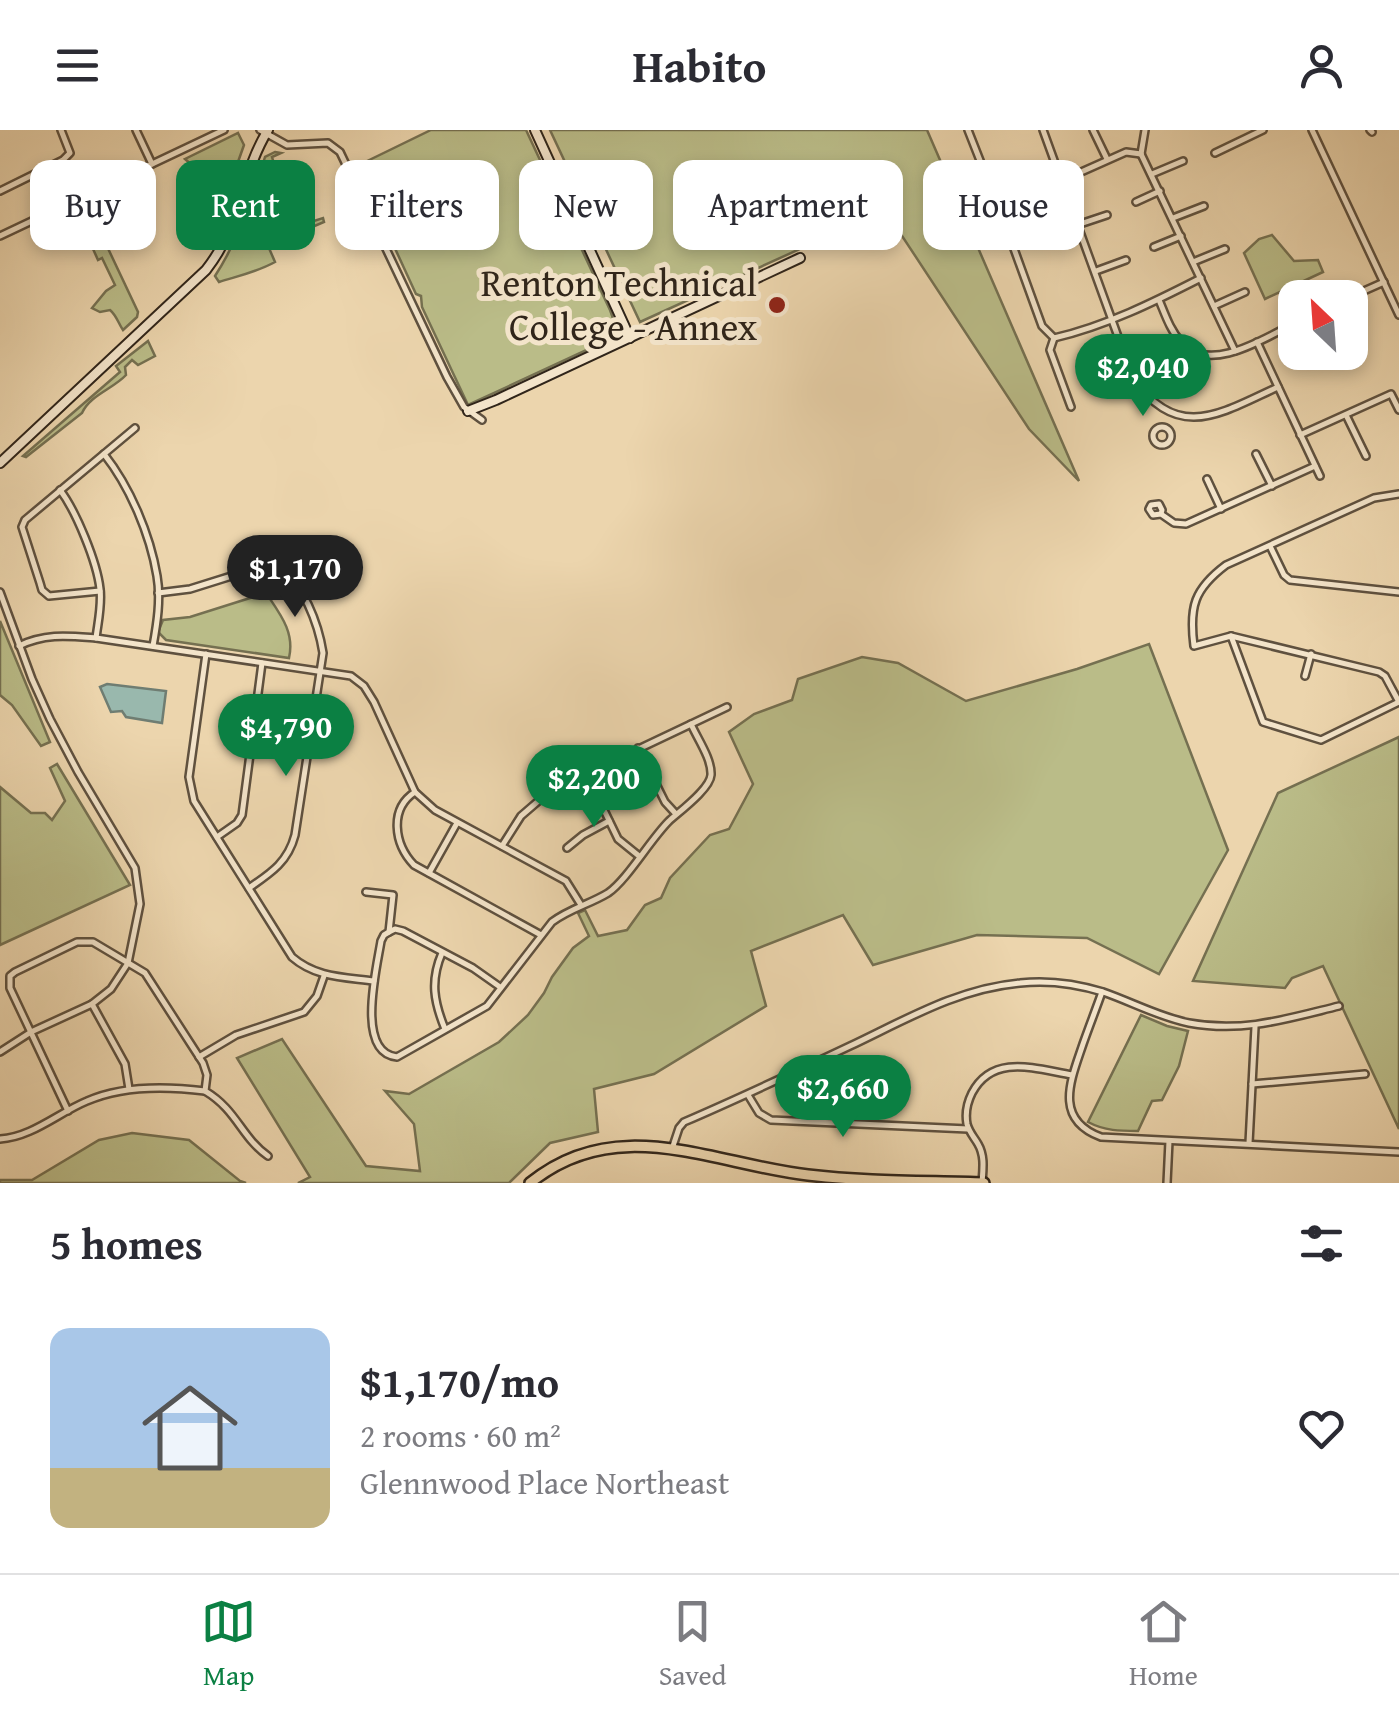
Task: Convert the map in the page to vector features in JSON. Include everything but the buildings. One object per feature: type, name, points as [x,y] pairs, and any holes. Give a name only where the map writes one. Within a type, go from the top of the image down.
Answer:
[{"type":"main road","points":[[530,1183],[562,1162],[602,1148],[632,1145],[802,1174],[983,1183]]},
{"type":"street","points":[[0,191],[63,160],[70,153],[61,130]]},
{"type":"street","points":[[136,130],[150,160]]},
{"type":"street","points":[[156,162],[224,130]]},
{"type":"street","points":[[535,130],[630,338]]},
{"type":"street","points":[[968,130],[980,160]]},
{"type":"street","points":[[1043,130],[1054,160]]},
{"type":"street","points":[[1093,130],[1108,159]]},
{"type":"street","points":[[1145,130],[1141,154],[1235,351]]},
{"type":"street","points":[[1215,152],[1263,130]]},
{"type":"street","points":[[1312,130],[1399,315]]},
{"type":"street","points":[[0,463],[206,270],[230,230],[265,131],[287,145],[328,143],[340,152],[447,378],[468,411],[482,420]]},
{"type":"street","points":[[1084,170],[1126,152],[1141,154]]},
{"type":"street","points":[[1152,174],[1183,161]]},
{"type":"street","points":[[1136,202],[1160,191]]},
{"type":"street","points":[[1173,218],[1204,206]]},
{"type":"street","points":[[1084,223],[1107,215]]},
{"type":"street","points":[[0,236],[30,222]]},
{"type":"street","points":[[1154,247],[1181,236]]},
{"type":"street","points":[[1084,242],[1133,378],[1143,392],[1173,415],[1214,415],[1278,387]]},
{"type":"street","points":[[1193,262],[1225,249]]},
{"type":"street","points":[[1014,250],[1042,326],[1054,338]]},
{"type":"street","points":[[468,411],[800,258]]},
{"type":"street","points":[[1096,271],[1126,260]]},
{"type":"street","points":[[1054,338],[1159,300],[1201,278]]},
{"type":"street","points":[[1368,289],[1384,282]]},
{"type":"street","points":[[1214,306],[1246,292]]},
{"type":"street","points":[[1159,300],[1181,342],[1206,356],[1235,351],[1278,331]]},
{"type":"street","points":[[1054,338],[1050,350],[1071,407]]},
{"type":"street","points":[[1257,342],[1320,476]]},
{"type":"street","points":[[1300,436],[1391,394],[1399,410]]},
{"type":"street","points":[[1166,428],[1173,415]]},
{"type":"street","points":[[1346,415],[1366,456]]},
{"type":"street","points":[[100,590],[48,596],[42,590],[22,532],[25,520],[135,428]]},
{"type":"street","points":[[104,454],[131,495],[157,576],[158,618],[153,646]]},
{"type":"street","points":[[1256,454],[1272,486]]},
{"type":"street","points":[[1161,514],[1174,523],[1186,524],[1314,466]]},
{"type":"street","points":[[1207,479],[1221,509]]},
{"type":"street","points":[[60,490],[75,514],[100,590],[96,638]]},
{"type":"street","points":[[1231,636],[1263,722],[1321,740],[1399,702],[1379,672],[1231,636],[1194,646],[1191,626],[1200,589],[1226,565],[1374,498],[1399,494]]},
{"type":"street","points":[[1270,546],[1284,576],[1290,580],[1399,592]]},
{"type":"street","points":[[158,593],[190,589],[273,563],[284,566],[318,626],[323,653],[292,848],[275,870],[249,888]]},
{"type":"street","points":[[0,592],[50,719],[135,868],[140,904],[128,963],[102,998],[31,1032],[0,1052]]},
{"type":"street","points":[[20,646],[55,635],[96,638],[351,676],[364,686],[374,702],[415,792],[435,810],[566,882],[581,906]]},
{"type":"street","points":[[206,654],[189,785],[194,801],[292,958],[325,975],[374,981]]},
{"type":"street","points":[[1305,676],[1311,654]]},
{"type":"street","points":[[217,837],[242,815],[262,662]]},
{"type":"street","points":[[502,846],[521,816],[550,791],[727,707]]},
{"type":"street","points":[[501,987],[473,968],[395,929],[384,935],[382,941],[374,981],[372,1025],[384,1053],[405,1053],[486,1006],[561,915],[608,892],[656,834],[708,785],[711,773],[691,724]]},
{"type":"street","points":[[638,748],[664,802],[676,814]]},
{"type":"street","points":[[586,773],[618,839],[639,856]]},
{"type":"street","points":[[415,792],[403,801],[397,830],[402,849],[414,865],[541,935]]},
{"type":"street","points":[[566,848],[582,834],[609,821]]},
{"type":"street","points":[[429,873],[457,822]]},
{"type":"street","points":[[366,892],[393,895],[389,932]]},
{"type":"street","points":[[68,1111],[10,988],[10,980],[15,972],[82,940],[146,973],[199,1057],[207,1074],[204,1090]]},
{"type":"street","points":[[442,954],[433,992],[445,1029]]},
{"type":"street","points":[[199,1057],[236,1035],[304,1012],[318,996],[325,975]]},
{"type":"street","points":[[672,1149],[684,1122],[973,991],[1023,982],[1060,984],[1102,992],[1187,1022],[1211,1026],[1254,1026],[1338,1006]]},
{"type":"street","points":[[1102,992],[1068,1096],[1070,1108],[1085,1129],[1102,1137],[1399,1152]]},
{"type":"street","points":[[92,1004],[124,1064],[129,1089]]},
{"type":"street","points":[[1249,1144],[1254,1026]]},
{"type":"street","points":[[983,1183],[983,1156],[968,1129],[966,1116],[969,1100],[980,1081],[991,1072],[1010,1066],[1072,1076]]},
{"type":"street","points":[[1252,1084],[1365,1074]]},
{"type":"street","points":[[0,1139],[21,1135],[96,1098],[129,1089],[174,1088],[204,1090],[229,1109],[254,1146],[268,1156]]},
{"type":"street","points":[[748,1095],[760,1113],[771,1120],[968,1129]]},
{"type":"street","points":[[1167,1183],[1168,1141]]},
{"type":"green space","points":[[431,130],[526,130],[540,160],[519,160],[519,250],[582,250],[619,335],[468,405],[422,307],[421,296],[416,294],[396,250],[499,250],[499,160],[369,160]]},
{"type":"green space","points":[[550,130],[927,130],[940,160],[923,160],[923,250],[979,250],[1079,481],[1029,429],[903,237],[903,160],[673,160],[673,250],[798,250],[640,322],[606,250],[653,250],[653,160],[564,160]]},
{"type":"green space","points":[[238,133],[244,145],[239,160],[185,159]]},
{"type":"green space","points":[[1272,235],[1294,261],[1318,260],[1323,272],[1306,280],[1278,280],[1278,293],[1265,299],[1244,253],[1259,239]]},
{"type":"green space","points":[[94,250],[109,250],[138,312],[123,330],[110,310],[100,312],[92,308],[115,285],[102,258],[98,260]]},
{"type":"green space","points":[[230,250],[270,250],[275,262],[219,282],[215,276]]},
{"type":"green space","points":[[148,341],[155,356],[138,365],[132,360],[121,380],[23,456],[120,372],[116,366]]},
{"type":"green space","points":[[266,593],[288,632],[289,658],[166,640],[158,632],[163,620],[190,617]]},
{"type":"green space","points":[[0,621],[50,742],[41,746],[12,705],[0,695]]},
{"type":"green space","points":[[1149,644],[1228,850],[1159,974],[1087,938],[977,935],[873,965],[843,915],[751,951],[766,1006],[654,1074],[594,1089],[598,1132],[550,1143],[509,1183],[298,1183],[310,1177],[237,1058],[282,1039],[366,1166],[420,1171],[414,1124],[385,1091],[409,1094],[499,1042],[528,1015],[573,948],[589,936],[578,913],[585,910],[598,936],[627,930],[645,905],[661,898],[670,878],[710,835],[729,829],[753,784],[729,732],[754,714],[792,700],[798,679],[862,657],[898,663],[966,701]]},
{"type":"green space","points":[[1399,737],[1399,1129],[1323,966],[1292,978],[1285,988],[1193,981],[1278,793]]},
{"type":"green space","points":[[57,764],[130,885],[0,945],[0,787],[31,813],[45,813],[52,820],[65,801],[50,768]]},
{"type":"green space","points":[[1141,1015],[1188,1031],[1179,1066],[1162,1100],[1152,1101],[1138,1131],[1094,1125],[1088,1122]]},
{"type":"green space","points":[[132,1133],[189,1140],[246,1183],[0,1183],[32,1180],[99,1140]]},
{"type":"water","points":[[107,684],[166,691],[162,723],[126,717],[122,711],[111,712],[100,687]]},
{"type":"place","name":"Renton Technical College - Annex","points":[[777,305]]}]
